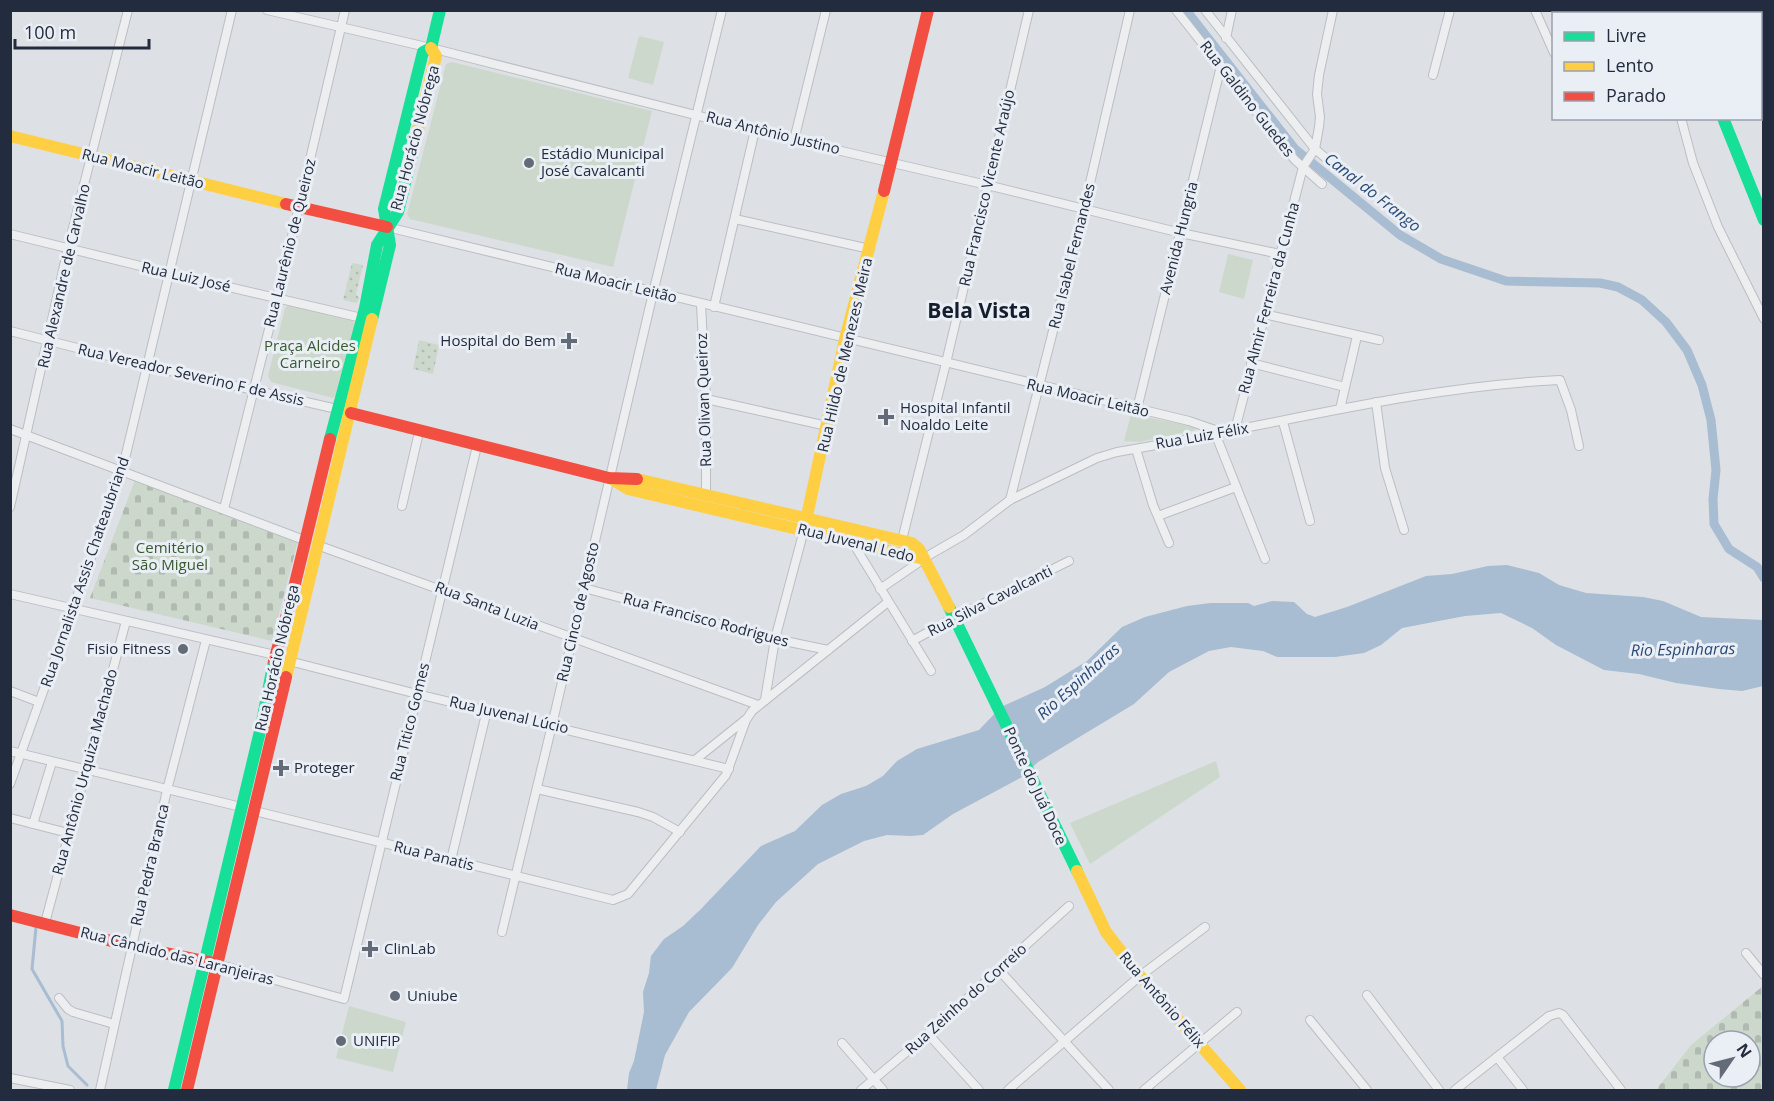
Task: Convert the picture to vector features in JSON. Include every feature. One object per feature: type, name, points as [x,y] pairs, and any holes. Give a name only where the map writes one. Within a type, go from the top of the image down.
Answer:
[{"type":"main road","name":"Rua Horácio Nóbrega","points":[[187,1090],[241,807],[261,727],[275,655],[362,318],[377,245],[398,212],[436,56],[430,48],[440,10]]},
{"type":"main road","name":"Rua Hildo de Menezes Meira","points":[[805,524],[845,339],[870,249],[928,10]]},
{"type":"main road","points":[[1724,120],[1764,219]]},
{"type":"main road","name":"Rua Moacir Leitão","points":[[10,136],[191,182],[387,227]]},
{"type":"main road","name":"Rua Horácio Nóbrega","points":[[174,1090],[255,811],[390,245],[387,227]]},
{"type":"main road","name":"Rua Juvenal Ledo","points":[[337,409],[419,432],[609,478],[631,478],[706,496],[805,524],[853,543],[924,559]]},
{"type":"main road","name":"Rua Juvenal Ledo","points":[[609,478],[628,489],[805,524],[902,540],[912,543],[919,549],[924,559]]},
{"type":"main road","name":"Ponte do Juá Doce","points":[[924,559],[979,667],[1091,905]]},
{"type":"main road","name":"Rua Antônio Félix","points":[[1091,905],[1114,944],[1240,1090]]},
{"type":"main road","name":"Rua Cândido das Laranjeiras","points":[[10,915],[131,946],[211,963]]},
{"type":"street","name":"Rua Alexandre de Carvalho","points":[[10,507],[28,435],[68,248],[128,10]]},
{"type":"street","name":"Rua Jornalista Assis Chateaubriand","points":[[10,784],[122,471],[232,10]]},
{"type":"street","name":"Rua Antônio Justino","points":[[267,10],[430,48],[794,140],[987,184],[1181,233],[1280,254]]},
{"type":"street","name":"Rua Laurênio de Queiroz","points":[[224,509],[300,206],[345,10]]},
{"type":"street","name":"Rua Cinco de Agosto","points":[[502,932],[652,293],[722,10]]},
{"type":"street","points":[[794,140],[826,10]]},
{"type":"street","name":"Rua Francisco Vicente Araújo","points":[[902,540],[1029,10]]},
{"type":"street","name":"Rua Isabel Fernandes","points":[[1010,500],[1084,209],[1130,10]]},
{"type":"street","name":"Rua Galdino Guedes","points":[[1176,10],[1284,147],[1322,184]]},
{"type":"street","name":"Rua Galdino Guedes","points":[[1204,10],[1314,151],[1334,165]]},
{"type":"street","points":[[1226,38],[1232,10]]},
{"type":"street","name":"Rua Almir Ferreira da Cunha","points":[[1235,429],[1305,165],[1314,151],[1320,117],[1317,94],[1319,75],[1333,10]]},
{"type":"street","points":[[1433,75],[1450,10]]},
{"type":"street","points":[[1535,10],[1552,48]]},
{"type":"street","name":"Avenida Hungria","points":[[1137,409],[1221,66]]},
{"type":"street","points":[[1682,120],[1693,163],[1718,227],[1764,319]]},
{"type":"street","points":[[714,307],[755,130]]},
{"type":"street","points":[[735,219],[870,249]]},
{"type":"street","name":"Rua Moacir Leitão","points":[[387,227],[1040,387],[1189,421],[1218,433]]},
{"type":"street","name":"Rua Luiz José","points":[[10,234],[362,318]]},
{"type":"street","name":"Rua Olivan Queiroz","points":[[701,304],[706,399],[706,496]]},
{"type":"street","points":[[1264,314],[1379,340]]},
{"type":"street","name":"Rua Vereador Severino F de Assis","points":[[10,331],[148,366],[337,409]]},
{"type":"street","points":[[1340,409],[1357,336]]},
{"type":"street","points":[[1251,363],[1345,387]]},
{"type":"street","name":"Rua Luiz Félix","points":[[880,590],[924,559],[964,535],[1010,500],[1097,458],[1117,452],[1283,422],[1376,402],[1526,382],[1560,380],[1571,410],[1579,446]]},
{"type":"street","points":[[706,399],[827,426]]},
{"type":"street","points":[[1376,402],[1385,468],[1404,530]]},
{"type":"street","points":[[1283,422],[1310,521]]},
{"type":"street","points":[[10,429],[304,540]]},
{"type":"street","points":[[402,506],[419,432]]},
{"type":"street","points":[[1218,433],[1236,487],[1265,559]]},
{"type":"street","name":"Rua Titico Gomes","points":[[344,999],[477,446]]},
{"type":"street","points":[[1136,449],[1169,543]]},
{"type":"street","points":[[1158,516],[1236,487]]},
{"type":"street","name":"Rua Hildo de Menezes Meira","points":[[762,702],[775,639],[805,524]]},
{"type":"street","points":[[853,543],[931,672]]},
{"type":"street","name":"Rua Santa Luzia","points":[[317,545],[443,589],[571,638],[762,702]]},
{"type":"street","name":"Rua Silva Cavalcanti","points":[[912,641],[1069,561]]},
{"type":"street","name":"Rua Francisco Rodrigues","points":[[584,588],[775,639],[828,650]]},
{"type":"street","points":[[10,594],[275,655]]},
{"type":"street","points":[[695,760],[746,720],[762,702],[888,602]]},
{"type":"street","name":"Rua Antônio Urquiza Machado","points":[[45,923],[126,621]]},
{"type":"street","name":"Rua Pedra Branca","points":[[100,1090],[131,946],[206,640]]},
{"type":"street","name":"Rua Juvenal Lúcio","points":[[289,661],[729,769]]},
{"type":"street","points":[[10,691],[39,702]]},
{"type":"street","points":[[451,860],[487,710]]},
{"type":"street","points":[[537,789],[638,812],[654,817],[681,832],[729,769],[746,720]]},
{"type":"street","points":[[10,750],[241,807]]},
{"type":"street","points":[[33,824],[52,762]]},
{"type":"street","name":"Rua Panatis","points":[[255,811],[613,900],[628,894],[681,832]]},
{"type":"street","points":[[10,818],[68,833]]},
{"type":"street","name":"Rua Zeinho do Correio","points":[[861,1090],[928,1034],[1069,906]]},
{"type":"street","points":[[1008,1090],[1140,976],[1205,927]]},
{"type":"street","points":[[1746,953],[1764,975]]},
{"type":"street","name":"Rua Cândido das Laranjeiras","points":[[211,963],[344,999]]},
{"type":"street","points":[[999,970],[1109,1090]]},
{"type":"street","points":[[1367,995],[1440,1090]]},
{"type":"street","points":[[59,998],[73,1012],[114,1024]]},
{"type":"street","points":[[1144,1090],[1237,1012]]},
{"type":"street","points":[[1457,1090],[1549,1016],[1559,1012],[1621,1090]]},
{"type":"street","points":[[1310,1020],[1367,1090]]},
{"type":"street","points":[[928,1034],[980,1090]]},
{"type":"street","points":[[842,1044],[883,1090]]},
{"type":"street","points":[[1497,1057],[1523,1090]]},
{"type":"street","points":[[10,1078],[70,1090]]},
{"type":"green space","points":[[639,36],[664,42],[653,85],[628,78]]},
{"type":"green space","name":"Estádio Municipal José Cavalcanti","points":[[452,62],[652,111],[613,267],[410,219],[407,214],[446,64]]},
{"type":"green space","points":[[1228,254],[1253,260],[1244,299],[1219,292]]},
{"type":"green space","points":[[352,263],[363,265],[356,294],[359,298],[357,303],[343,300]]},
{"type":"green space","name":"Praça Alcides Carneiro","points":[[290,304],[352,320],[355,323],[333,398],[271,382],[268,376],[285,308]]},
{"type":"green space","points":[[419,340],[439,345],[433,374],[413,369]]},
{"type":"green space","points":[[1131,414],[1195,427],[1196,430],[1139,442],[1124,441]]},
{"type":"green space","name":"Cemitério São Miguel","points":[[135,480],[298,541],[272,641],[90,598]]},
{"type":"green space","points":[[1216,761],[1220,777],[1090,864],[1070,823]]},
{"type":"green space","points":[[1763,986],[1763,1090],[1656,1090],[1691,1045],[1702,1036],[1702,1089],[1762,1089],[1762,1029],[1711,1029]]},
{"type":"green space","points":[[349,1006],[406,1022],[393,1072],[336,1058]]},
{"type":"water","name":"Rio Espinharas","points":[[1507,565],[1539,573],[1559,585],[1586,593],[1643,597],[1663,601],[1701,617],[1763,620],[1763,686],[1742,691],[1719,689],[1604,670],[1556,645],[1532,628],[1501,613],[1465,616],[1402,628],[1381,645],[1364,653],[1335,657],[1277,657],[1263,651],[1231,647],[1209,651],[1169,672],[1134,704],[1038,762],[1022,777],[953,814],[923,835],[887,835],[864,841],[818,864],[776,902],[758,925],[732,968],[689,1012],[665,1055],[656,1090],[627,1090],[644,1012],[643,992],[651,956],[664,939],[683,926],[701,909],[761,846],[795,831],[822,805],[883,776],[897,761],[917,749],[979,730],[1001,707],[1045,687],[1087,661],[1122,627],[1145,617],[1187,606],[1211,603],[1248,603],[1254,606],[1272,601],[1294,602],[1307,614],[1315,617],[1426,576]]},
{"type":"waterway","name":"Canal do Frango","points":[[1186,10],[1295,149],[1400,235],[1441,259],[1506,281],[1600,283],[1618,287],[1642,300],[1666,322],[1687,350],[1702,385],[1711,420],[1716,470],[1713,499],[1714,524],[1729,549],[1757,567],[1764,578]]},
{"type":"waterway","points":[[36,927],[32,969],[62,1021],[63,1046],[68,1066],[87,1085]]},
{"type":"traffic: fast","points":[[372,319],[390,245],[384,209],[423,52],[431,48],[440,10]]},
{"type":"traffic: fast","points":[[1724,120],[1764,220]]},
{"type":"traffic: fast","points":[[330,439],[365,308],[377,245],[398,212],[418,129]]},
{"type":"traffic: fast","points":[[949,607],[1077,871]]},
{"type":"traffic: fast","points":[[174,1090],[261,727],[274,661]]},
{"type":"traffic: slow","points":[[418,129],[436,56],[431,48]]},
{"type":"traffic: slow","points":[[10,136],[286,204]]},
{"type":"traffic: slow","points":[[804,530],[845,339],[884,191]]},
{"type":"traffic: slow","points":[[286,677],[372,319]]},
{"type":"traffic: slow","points":[[610,478],[628,489],[924,559]]},
{"type":"traffic: slow","points":[[637,479],[912,543],[919,549],[949,607]]},
{"type":"traffic: slow","points":[[1077,871],[1106,932],[1140,976],[1240,1090]]},
{"type":"traffic: jam","points":[[884,191],[928,10]]},
{"type":"traffic: jam","points":[[286,204],[387,227]]},
{"type":"traffic: jam","points":[[351,413],[609,478],[637,479]]},
{"type":"traffic: jam","points":[[274,661],[330,439]]},
{"type":"traffic: jam","points":[[187,1090],[286,677]]},
{"type":"traffic: jam","points":[[10,915],[131,946],[213,963]]},
{"type":"place","name":"Estádio Municipal José Cavalcanti","points":[[529,163]]},
{"type":"place","name":"Hospital do Bem","points":[[569,341]]},
{"type":"place","name":"Hospital Infantil Noaldo Leite","points":[[886,417]]},
{"type":"place","name":"Fisio Fitness","points":[[183,649]]},
{"type":"place","name":"Proteger","points":[[281,768]]},
{"type":"place","name":"ClinLab","points":[[370,949]]},
{"type":"place","name":"Uniube","points":[[395,996]]},
{"type":"place","name":"UNIFIP","points":[[341,1041]]},
{"type":"district","name":"Bela Vista","points":[[979,311]]}]
